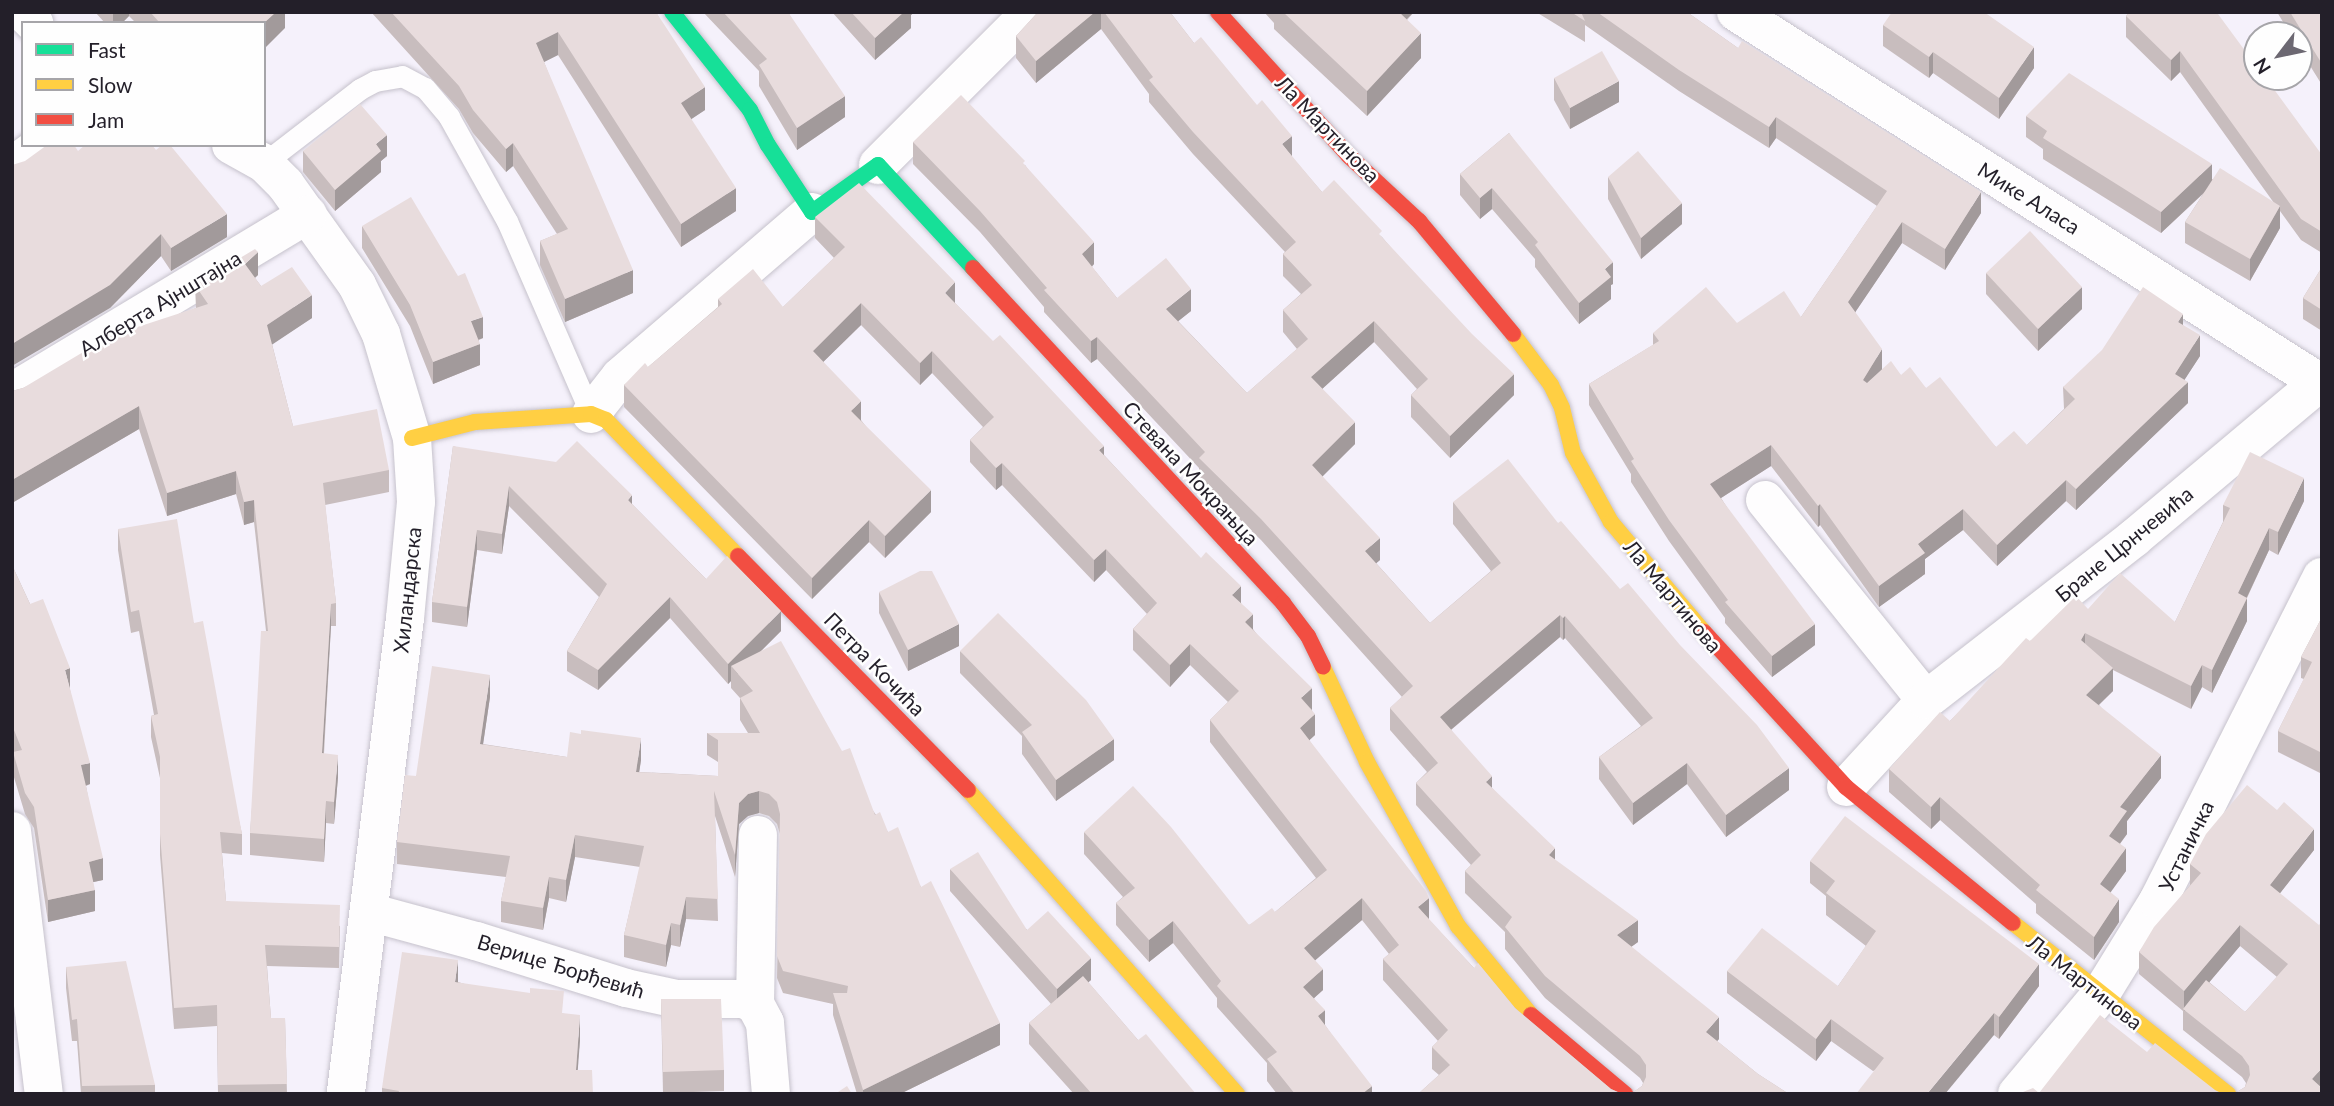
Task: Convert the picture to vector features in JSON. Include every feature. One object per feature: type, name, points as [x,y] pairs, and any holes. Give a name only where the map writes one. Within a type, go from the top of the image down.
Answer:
[{"type":"street","points":[[672,12],[750,110],[768,145],[812,212]]},
{"type":"street","points":[[412,438],[475,422],[591,414],[620,377],[812,212],[878,165],[1031,12]]},
{"type":"street","name":"Ла Мартинова","points":[[1218,12],[1349,156],[1392,193],[1419,221],[1527,351],[1562,408],[1573,453],[1611,522],[1741,676],[1846,787],[2100,995],[2228,1094]]},
{"type":"street","name":"Мике Аласа","points":[[1736,12],[2320,383]]},
{"type":"street","points":[[12,166],[38,147]]},
{"type":"street","name":"Хиландарска","points":[[235,147],[264,163],[308,214],[356,285],[381,334],[412,438],[416,502],[346,1094]]},
{"type":"street","name":"Стевана Мокрањца","points":[[878,165],[1283,603],[1308,636],[1367,762],[1458,926],[1529,1013],[1625,1094]]},
{"type":"street","name":"Алберта Ајнштајна","points":[[12,392],[308,214]]},
{"type":"street","name":"Бране Црнчевића","points":[[1846,787],[1926,700],[2134,538],[2320,383]]},
{"type":"street","name":"Петра Кочића","points":[[591,414],[606,420],[621,433],[966,789],[1237,1094]]},
{"type":"street","points":[[1765,500],[1926,700]]},
{"type":"street","name":"Устаничка","points":[[2017,1094],[2100,995],[2158,901],[2322,577]]},
{"type":"street","points":[[12,831],[44,1094]]},
{"type":"street","points":[[758,835],[755,1004],[765,1023],[771,1094]]},
{"type":"street","name":"Верице Ђорђевић","points":[[369,912],[476,941],[626,988],[677,999],[743,999],[755,1004]]},
{"type":"lane","points":[[264,163],[360,89],[375,81],[402,76],[425,88],[449,117],[507,221],[591,414]]},
{"type":"building","points":[[150,12],[276,12],[266,21],[158,21]]},
{"type":"building","points":[[391,12],[656,12],[705,87],[681,103],[736,188],[681,224],[558,32],[536,43],[633,270],[565,299],[540,241],[568,229],[513,143],[506,149],[473,110],[459,86]]},
{"type":"building","points":[[723,12],[788,12],[845,96],[797,128],[759,65],[767,59]]},
{"type":"building","points":[[851,12],[904,12],[875,38]]},
{"type":"building","points":[[1038,12],[1095,12],[1036,61],[1016,36]]},
{"type":"building","points":[[1104,12],[1170,12],[1194,43],[1201,37],[1257,105],[1262,100],[1292,136],[1282,144],[1322,192],[1334,180],[1382,231],[1379,234],[1472,334],[1514,374],[1450,436],[1411,395],[1428,379],[1374,321],[1311,377],[1355,422],[1312,465],[1380,538],[1365,551],[1430,623],[1501,563],[1453,502],[1508,459],[1558,523],[1561,521],[1620,589],[1628,583],[1680,645],[1757,725],[1789,768],[1726,815],[1687,763],[1633,803],[1599,757],[1653,718],[1565,616],[1563,618],[1560,615],[1440,717],[1492,776],[1486,782],[1555,848],[1549,855],[1638,920],[1617,935],[1719,1017],[1706,1032],[1758,1074],[1789,1094],[1418,1094],[1450,1065],[1432,1047],[1448,1030],[1383,959],[1399,945],[1362,898],[1304,948],[1323,969],[1303,987],[1325,1010],[1318,1016],[1372,1086],[1362,1094],[1295,1094],[1267,1059],[1277,1052],[1217,986],[1221,981],[1173,921],[1149,940],[1116,903],[1135,888],[1084,832],[1133,786],[1171,827],[1249,925],[1272,908],[1275,912],[1327,870],[1210,720],[1239,691],[1190,644],[1170,665],[1133,629],[1157,603],[1106,549],[1094,560],[1002,463],[996,468],[970,440],[994,417],[932,351],[920,363],[861,303],[813,351],[861,401],[851,411],[931,490],[885,536],[869,520],[812,578],[624,385],[645,363],[648,367],[722,304],[718,299],[753,269],[783,307],[845,247],[815,217],[859,183],[955,282],[945,293],[993,341],[1000,335],[1104,446],[1099,450],[1201,558],[1206,552],[1241,586],[1232,595],[1253,614],[1245,622],[1312,688],[1301,698],[1315,714],[1300,728],[1426,891],[1429,898],[1418,907],[1474,968],[1478,963],[1515,1008],[1611,1089],[1620,1093],[1632,1093],[1642,1086],[1646,1077],[1646,1065],[1640,1056],[1545,976],[1505,927],[1512,917],[1465,871],[1481,855],[1416,783],[1438,763],[1390,708],[1413,686],[1261,519],[1199,458],[1205,452],[1097,337],[1091,341],[1044,290],[1047,288],[980,211],[913,142],[961,95],[1025,161],[1023,163],[1094,242],[1082,254],[1117,298],[1166,258],[1191,289],[1166,309],[1247,393],[1308,339],[1283,310],[1312,285],[1283,254],[1296,242],[1193,132],[1149,80],[1153,77]]},
{"type":"building","points":[[1283,12],[1399,12],[1421,33],[1367,91]]},
{"type":"building","points":[[1571,12],[1581,12],[1585,21]]},
{"type":"building","points":[[1597,12],[1687,12],[1738,48],[1742,41],[1981,192],[1945,249],[1902,222],[1848,302],[1882,349],[1863,380],[1867,383],[1891,361],[1901,375],[1910,367],[1926,388],[1940,377],[1996,447],[2014,431],[2027,445],[2075,399],[2063,387],[2102,350],[2143,287],[2183,314],[2178,322],[2200,335],[2175,374],[2188,382],[2076,489],[2066,480],[1997,545],[1963,509],[1918,544],[1925,553],[1879,586],[1820,504],[1818,506],[1771,445],[1710,484],[1815,624],[1772,656],[1725,602],[1728,600],[1669,520],[1631,461],[1634,459],[1589,384],[1659,341],[1653,333],[1706,287],[1737,323],[1784,291],[1801,317],[1887,191],[1776,117],[1769,127],[1679,70]]},
{"type":"building","points":[[1892,12],[1984,12],[2034,47],[1999,98],[1933,52],[1929,57],[1883,25]]},
{"type":"building","points":[[2129,12],[2218,14],[2243,48],[2243,91],[2275,91],[2322,155],[2322,232],[2301,219],[2180,51],[2171,60],[2126,16]]},
{"type":"building","points":[[2290,12],[2322,12],[2322,64],[2313,49],[2313,21],[2296,21]]},
{"type":"building","points":[[1602,51],[1619,81],[1570,108],[1554,78]]},
{"type":"building","points":[[2069,73],[2212,164],[2161,212],[2043,138],[2047,131],[2026,116]]},
{"type":"building","points":[[360,104],[387,135],[376,144],[381,151],[335,190],[303,151]]},
{"type":"building","points":[[1509,133],[1613,262],[1605,269],[1611,277],[1579,303],[1535,245],[1538,242],[1492,188],[1480,198],[1460,174]]},
{"type":"building","points":[[44,147],[75,147],[78,151],[83,147],[154,147],[156,150],[160,147],[172,147],[227,214],[171,248],[161,234],[110,285],[12,344],[12,165],[25,161]]},
{"type":"building","points":[[1638,151],[1682,203],[1641,238],[1608,177]]},
{"type":"building","points":[[2220,168],[2280,206],[2250,259],[2185,222]]},
{"type":"building","points":[[411,197],[458,276],[465,273],[483,317],[471,321],[480,344],[433,362],[410,305],[362,226]]},
{"type":"building","points":[[2030,231],[2082,287],[2038,329],[1986,273]]},
{"type":"building","points":[[255,249],[258,252],[245,264],[261,286],[292,267],[312,295],[267,325],[293,426],[377,409],[389,470],[323,483],[336,603],[331,604],[322,753],[338,755],[334,802],[326,801],[324,839],[250,833],[261,631],[268,631],[254,500],[244,502],[236,471],[167,493],[139,406],[12,480],[12,391],[23,388],[110,336],[208,304],[195,285]]},
{"type":"building","points":[[2322,267],[2322,310],[2303,298]]},
{"type":"building","points":[[577,441],[632,495],[628,500],[706,579],[727,556],[781,611],[728,664],[670,597],[598,670],[567,651],[607,584],[509,486],[502,534],[477,530],[467,607],[432,602],[453,446],[556,462]]},
{"type":"building","points":[[2250,452],[2304,478],[2278,532],[2269,528],[2238,593],[2247,598],[2212,670],[2202,665],[2191,686],[2085,633],[2081,640],[2113,668],[2086,695],[2161,755],[2120,807],[2127,811],[2109,836],[2126,848],[2100,884],[2119,899],[2094,937],[2036,890],[2040,885],[1940,797],[1931,807],[1889,769],[1940,712],[1950,721],[2026,638],[2030,641],[2076,596],[2088,609],[2120,573],[2175,622],[2230,508],[2223,505]]},
{"type":"building","points":[[177,519],[194,623],[203,621],[242,834],[220,832],[226,901],[340,905],[339,947],[265,945],[271,1018],[285,1018],[287,1084],[218,1085],[217,1005],[174,1008],[160,834],[160,757],[151,716],[158,714],[139,610],[131,612],[118,529]]},
{"type":"building","points":[[12,565],[30,604],[43,599],[70,668],[65,670],[90,763],[81,765],[103,858],[89,862],[95,890],[48,900],[34,807],[25,793],[13,752],[22,750],[12,725]]},
{"type":"building","points":[[920,571],[932,571],[959,624],[908,650],[879,592]]},
{"type":"building","points":[[998,613],[1086,700],[1114,739],[1056,780],[1022,732],[1032,725],[960,651]]},
{"type":"building","points":[[2322,617],[2322,753],[2278,731],[2312,662],[2301,657]]},
{"type":"building","points":[[781,641],[842,751],[850,748],[875,815],[880,812],[888,832],[898,827],[921,887],[931,881],[1000,1023],[863,1090],[833,993],[847,993],[848,986],[783,971],[777,956],[780,814],[777,802],[769,794],[759,791],[748,794],[739,803],[735,855],[714,791],[718,899],[686,897],[680,925],[671,923],[666,945],[624,935],[644,846],[575,835],[566,880],[549,877],[543,908],[501,901],[510,856],[397,842],[405,775],[416,776],[432,666],[490,675],[480,744],[567,757],[570,732],[581,734],[581,730],[641,738],[636,772],[718,776],[718,740],[707,733],[760,733],[740,698],[753,691],[731,666]]},
{"type":"building","points":[[2247,785],[2277,810],[2284,802],[2314,829],[2270,885],[2319,925],[2322,921],[2322,1068],[2312,1079],[2322,1088],[2322,1094],[2231,1094],[2245,1087],[2250,1075],[2249,1066],[2242,1056],[2183,1009],[2206,980],[2245,1012],[2288,964],[2240,925],[2184,991],[2139,952],[2154,927],[2201,873],[2190,864],[2206,834]]},
{"type":"building","points":[[1845,816],[2039,964],[1999,1017],[1994,1013],[1927,1094],[1856,1094],[1884,1058],[1831,1019],[1816,1039],[1727,971],[1762,928],[1838,986],[1876,931],[1826,893],[1835,881],[1810,861]]},
{"type":"building","points":[[978,852],[1027,930],[1048,911],[1091,958],[1057,989],[950,869]]},
{"type":"building","points":[[402,952],[458,960],[455,982],[530,993],[530,988],[564,991],[562,1013],[580,1015],[576,1070],[592,1070],[593,1094],[398,1094],[399,1091],[382,1088]]},
{"type":"building","points":[[126,961],[155,1085],[82,1086],[77,1019],[72,1020],[66,967]]},
{"type":"building","points":[[1083,976],[1138,1040],[1146,1034],[1196,1094],[1092,1094],[1029,1023]]},
{"type":"building","points":[[661,999],[721,999],[724,1070],[663,1072]]},
{"type":"building","points":[[2100,1015],[2147,1052],[2155,1043],[2223,1094],[2018,1094],[2033,1088],[2039,1093]]},
{"type":"building","points":[[847,1086],[852,1094],[835,1094]]},
{"type":"traffic: fast","points":[[672,12],[750,110],[768,145],[812,212],[878,165],[973,268]]},
{"type":"traffic: slow","points":[[1513,334],[1551,385],[1562,408],[1573,453],[1611,522],[1704,632]]},
{"type":"traffic: slow","points":[[412,438],[475,422],[591,414],[606,420],[738,556]]},
{"type":"traffic: slow","points":[[1323,667],[1367,762],[1458,926],[1531,1015]]},
{"type":"traffic: slow","points":[[968,790],[1237,1094]]},
{"type":"traffic: slow","points":[[2013,923],[2228,1094]]},
{"type":"traffic: jam","points":[[1218,12],[1349,156],[1419,221],[1513,334]]},
{"type":"traffic: jam","points":[[973,268],[1283,603],[1308,636],[1323,667]]},
{"type":"traffic: jam","points":[[738,556],[968,790]]},
{"type":"traffic: jam","points":[[1704,632],[1846,787],[2013,923]]},
{"type":"traffic: jam","points":[[1531,1015],[1625,1094]]}]
